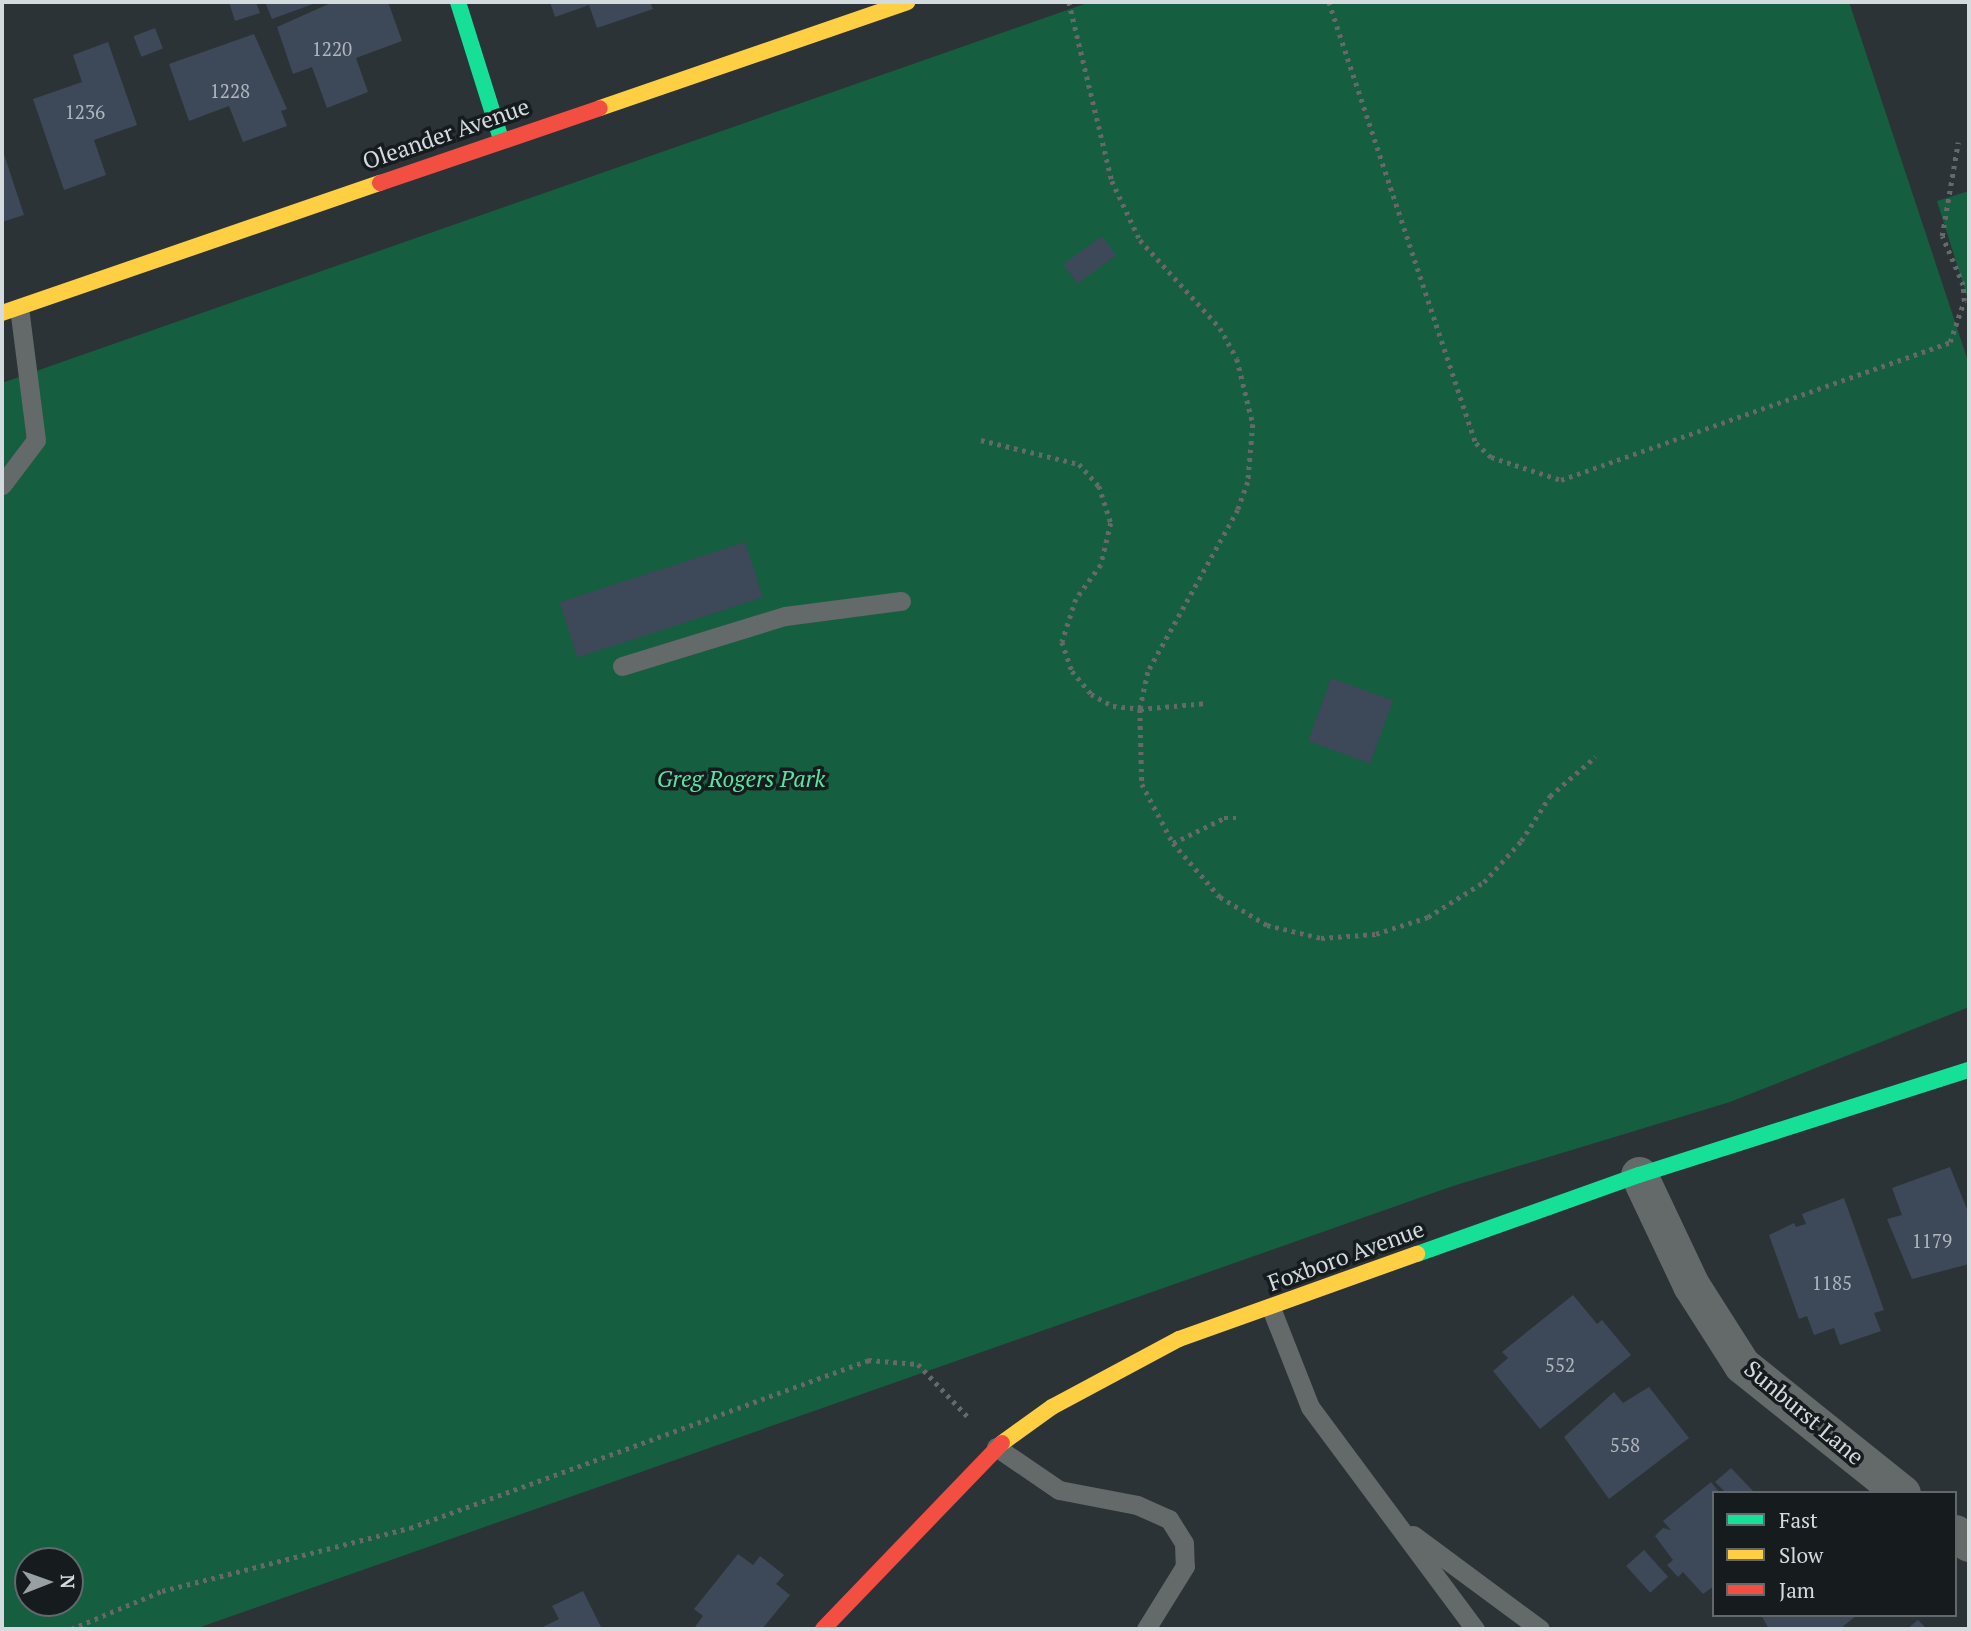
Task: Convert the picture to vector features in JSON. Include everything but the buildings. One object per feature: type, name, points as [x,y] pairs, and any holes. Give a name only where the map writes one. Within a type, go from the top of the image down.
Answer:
[{"type":"street","points":[[458,2],[501,139]]},
{"type":"street","name":"Oleander Avenue","points":[[10,310],[501,139],[907,2]]},
{"type":"street","name":"Foxboro Avenue","points":[[823,1629],[996,1447],[1052,1406],[1179,1339],[1639,1175],[1969,1070]]},
{"type":"street","name":"Sunburst Lane","points":[[1639,1175],[1691,1285],[1742,1365],[1900,1491]]},
{"type":"lane","points":[[2,485],[36,440],[10,310]]},
{"type":"lane","points":[[622,666],[785,616],[901,601]]},
{"type":"lane","points":[[1271,1308],[1310,1407],[1475,1629]]},
{"type":"lane","points":[[996,1447],[1059,1490],[1137,1505],[1170,1519],[1184,1543],[1185,1566],[1146,1629]]},
{"type":"lane","points":[[1395,1521],[1540,1629]]},
{"type":"path","points":[[1069,2],[1112,181],[1140,240],[1220,328],[1240,369],[1253,424],[1248,482],[1238,510],[1148,672],[1140,709],[1142,784],[1173,843],[1220,897],[1268,925],[1321,938],[1376,934],[1429,917],[1484,882],[1521,841],[1550,796],[1595,757]]},
{"type":"path","points":[[1329,2],[1476,443],[1491,457],[1561,480],[1950,342],[1964,301],[1963,285],[1942,236],[1958,142]]},
{"type":"path","points":[[981,440],[1079,464],[1099,486],[1111,523],[1101,565],[1076,599],[1062,642],[1072,671],[1091,694],[1113,706],[1140,709],[1207,703]]},
{"type":"path","points":[[1173,843],[1224,818],[1240,818]]},
{"type":"path","points":[[71,1629],[162,1591],[410,1528],[868,1360],[918,1364],[996,1447]]},
{"type":"green space","name":"Greg Rogers Park","points":[[1090,2],[1849,2],[1969,364],[1969,1007],[1730,1102],[1453,1186],[195,1629],[2,1629],[2,383]]},
{"type":"green space","points":[[1969,191],[1969,303],[1937,201]]},
{"type":"traffic: fast","points":[[458,2],[501,139]]},
{"type":"traffic: fast","points":[[1417,1254],[1639,1175],[1969,1070]]},
{"type":"traffic: slow","points":[[600,108],[907,2]]},
{"type":"traffic: slow","points":[[2,313],[380,183]]},
{"type":"traffic: slow","points":[[1002,1443],[1052,1407],[1179,1339],[1417,1254]]},
{"type":"traffic: jam","points":[[380,183],[600,108]]},
{"type":"traffic: jam","points":[[823,1629],[1002,1443]]}]
